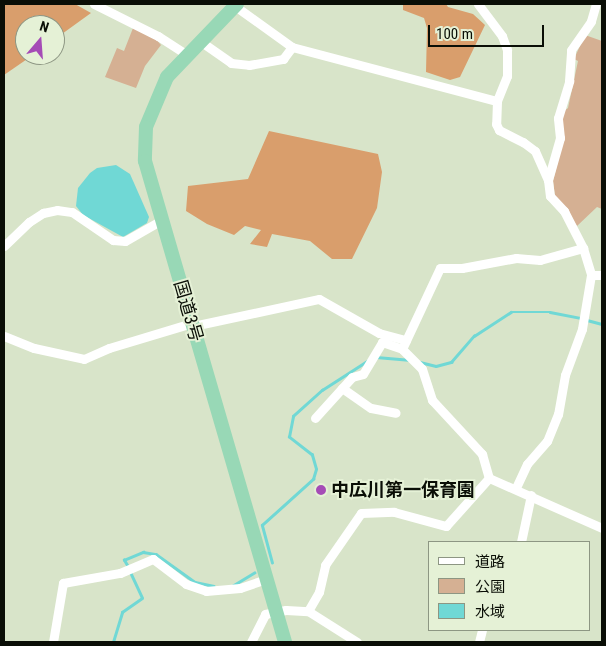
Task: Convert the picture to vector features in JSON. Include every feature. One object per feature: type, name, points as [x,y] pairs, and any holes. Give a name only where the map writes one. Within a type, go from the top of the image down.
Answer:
[{"type":"highway","name":"国道3号","points":[[236,5],[166,77],[146,127],[145,161],[160,221],[192,324],[284,642]]},
{"type":"street","points":[[94,4],[158,36],[187,55]]},
{"type":"street","points":[[478,4],[502,36],[507,50],[507,76],[497,100],[495,116],[499,130],[523,142],[535,152],[548,180],[550,196],[564,211],[583,248],[591,275],[582,329],[566,376],[558,414],[547,441],[527,464],[516,488]]},
{"type":"street","points":[[548,180],[560,138],[558,118],[569,81],[571,50],[590,21],[596,4]]},
{"type":"street","points":[[236,5],[292,47],[497,100]]},
{"type":"street","points":[[200,42],[231,63],[249,65],[283,59],[292,47]]},
{"type":"street","points":[[4,246],[29,222],[43,213],[57,210],[72,212],[113,240],[125,241],[160,221]]},
{"type":"street","points":[[402,348],[440,268],[472,267],[516,258],[540,260],[583,248]]},
{"type":"street","points":[[591,275],[602,275]]},
{"type":"street","points":[[4,336],[34,348],[84,359],[109,348],[192,324],[319,299],[379,333],[406,340]]},
{"type":"street","points":[[315,418],[352,377],[363,374],[382,342],[402,348],[422,369],[432,400],[482,454],[489,478]]},
{"type":"street","points":[[342,388],[371,408],[396,413]]},
{"type":"street","points":[[489,478],[516,488],[602,528]]},
{"type":"street","points":[[308,611],[319,592],[325,565],[361,513],[394,512],[446,526],[489,478]]},
{"type":"street","points":[[521,541],[531,495]]},
{"type":"street","points":[[53,642],[63,583],[129,568],[153,559],[186,584],[206,591],[240,588],[266,579]]},
{"type":"street","points":[[251,642],[265,614],[275,611],[308,611],[357,642]]},
{"type":"green space","points":[[133,28],[154,37],[161,45],[145,66],[136,88],[105,77],[117,48],[124,51]]},
{"type":"green space","points":[[585,35],[602,41],[602,209],[597,207],[577,226],[555,196],[553,181],[563,142],[563,112],[568,108],[578,61],[574,59]]},
{"type":"shaded area","points":[[4,4],[75,4],[91,13],[65,32],[65,15],[15,15],[15,65],[18,65],[4,75]]},
{"type":"shaded area","points":[[403,4],[446,4],[448,7],[473,14],[485,25],[460,77],[450,80],[426,72],[427,28],[424,18],[403,10]]},
{"type":"shaded area","points":[[269,131],[378,154],[382,172],[377,208],[352,259],[332,259],[310,241],[272,234],[267,247],[250,244],[261,230],[245,226],[234,235],[207,224],[186,211],[188,186],[248,179]]},
{"type":"water","points":[[116,165],[130,174],[149,217],[147,223],[123,237],[83,215],[76,206],[78,188],[90,173],[97,168]]},
{"type":"waterway","points":[[420,362],[436,366],[451,362],[474,336],[511,312],[550,312],[582,318]]},
{"type":"waterway","points":[[587,320],[602,324]]},
{"type":"waterway","points":[[376,357],[408,360]]},
{"type":"waterway","points":[[272,563],[262,525],[313,479],[316,469],[312,455],[289,437],[293,416],[322,390],[367,361]]},
{"type":"waterway","points":[[128,567],[124,560],[143,552],[156,554],[195,582],[214,586]]},
{"type":"waterway","points":[[113,642],[122,612],[142,598],[130,572]]},
{"type":"waterway","points":[[232,586],[254,573]]},
{"type":"place","name":"中広川第一保育園","points":[[321,490]]}]
